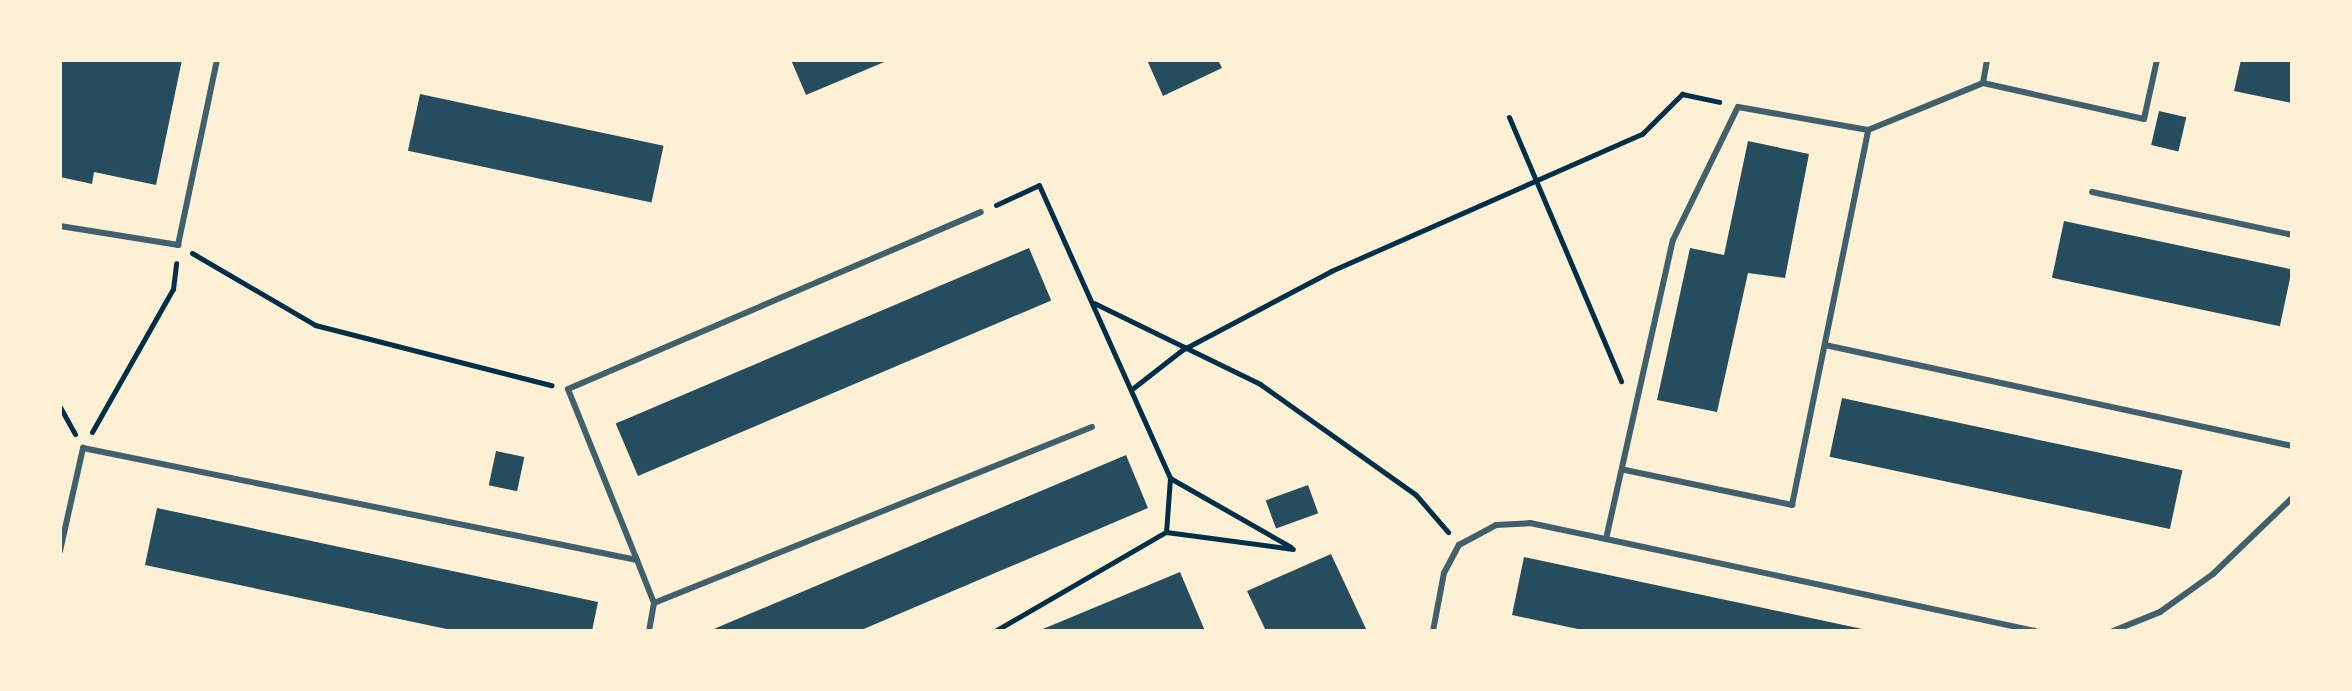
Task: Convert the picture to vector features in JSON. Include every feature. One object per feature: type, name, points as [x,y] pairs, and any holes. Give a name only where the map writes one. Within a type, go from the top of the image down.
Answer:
[{"type":"lane","points":[[60,226],[178,245],[217,60]]},
{"type":"lane","points":[[1983,83],[1987,60]]},
{"type":"lane","points":[[1606,539],[1637,418],[1673,240],[1738,107],[1868,130],[1983,83],[2144,119],[2157,60]]},
{"type":"lane","points":[[1625,470],[1792,505],[1868,130]]},
{"type":"lane","points":[[2092,192],[2292,235]]},
{"type":"lane","points":[[649,631],[654,603],[568,389],[981,212]]},
{"type":"lane","points":[[1825,345],[2292,446]]},
{"type":"lane","points":[[654,603],[1092,427]]},
{"type":"lane","points":[[60,551],[83,448],[637,560]]},
{"type":"lane","points":[[2113,631],[2160,612],[2213,574],[2292,498]]},
{"type":"lane","points":[[1433,631],[1444,573],[1459,545],[1496,525],[1530,523],[2035,631]]},
{"type":"path","points":[[1132,389],[1182,350],[1331,271],[1642,134],[1682,94],[1738,107]]},
{"type":"path","points":[[1509,117],[1534,182],[1637,418]]},
{"type":"path","points":[[981,212],[1039,185],[1170,478],[1166,532]]},
{"type":"path","points":[[83,448],[173,289],[178,245],[315,325],[568,389]]},
{"type":"path","points":[[1094,303],[1182,350],[1260,384],[1416,495],[1459,545]]},
{"type":"path","points":[[60,407],[83,448]]},
{"type":"path","points":[[995,631],[1166,532],[1293,549],[1170,478]]},
{"type":"building","points":[[60,60],[182,60],[156,185],[94,172],[92,184],[60,177]]},
{"type":"building","points":[[791,60],[889,60],[806,95]]},
{"type":"building","points":[[1147,60],[1218,60],[1222,68],[1163,96]]},
{"type":"building","points":[[2241,60],[2292,60],[2292,103],[2234,91]]},
{"type":"building","points":[[420,94],[664,146],[651,203],[408,151]]},
{"type":"building","points":[[2159,111],[2186,117],[2178,151],[2151,145]]},
{"type":"building","points":[[1748,141],[1809,154],[1785,278],[1748,273],[1717,412],[1657,400],[1690,248],[1724,255]]},
{"type":"building","points":[[2064,221],[2292,269],[2280,326],[2052,278]]},
{"type":"building","points":[[1029,248],[1051,300],[638,476],[616,423]]},
{"type":"building","points":[[1842,398],[2182,470],[2170,529],[1830,457]]},
{"type":"building","points":[[496,451],[524,457],[517,491],[489,485]]},
{"type":"building","points":[[1126,455],[1148,508],[859,631],[709,631]]},
{"type":"building","points":[[1308,485],[1318,513],[1276,529],[1266,500]]},
{"type":"building","points":[[157,508],[598,602],[592,631],[456,631],[145,565]]},
{"type":"building","points":[[1331,554],[1367,631],[1266,631],[1247,591]]},
{"type":"building","points":[[1524,557],[1867,631],[1587,631],[1512,615]]},
{"type":"building","points":[[1180,572],[1205,631],[1038,631]]}]
